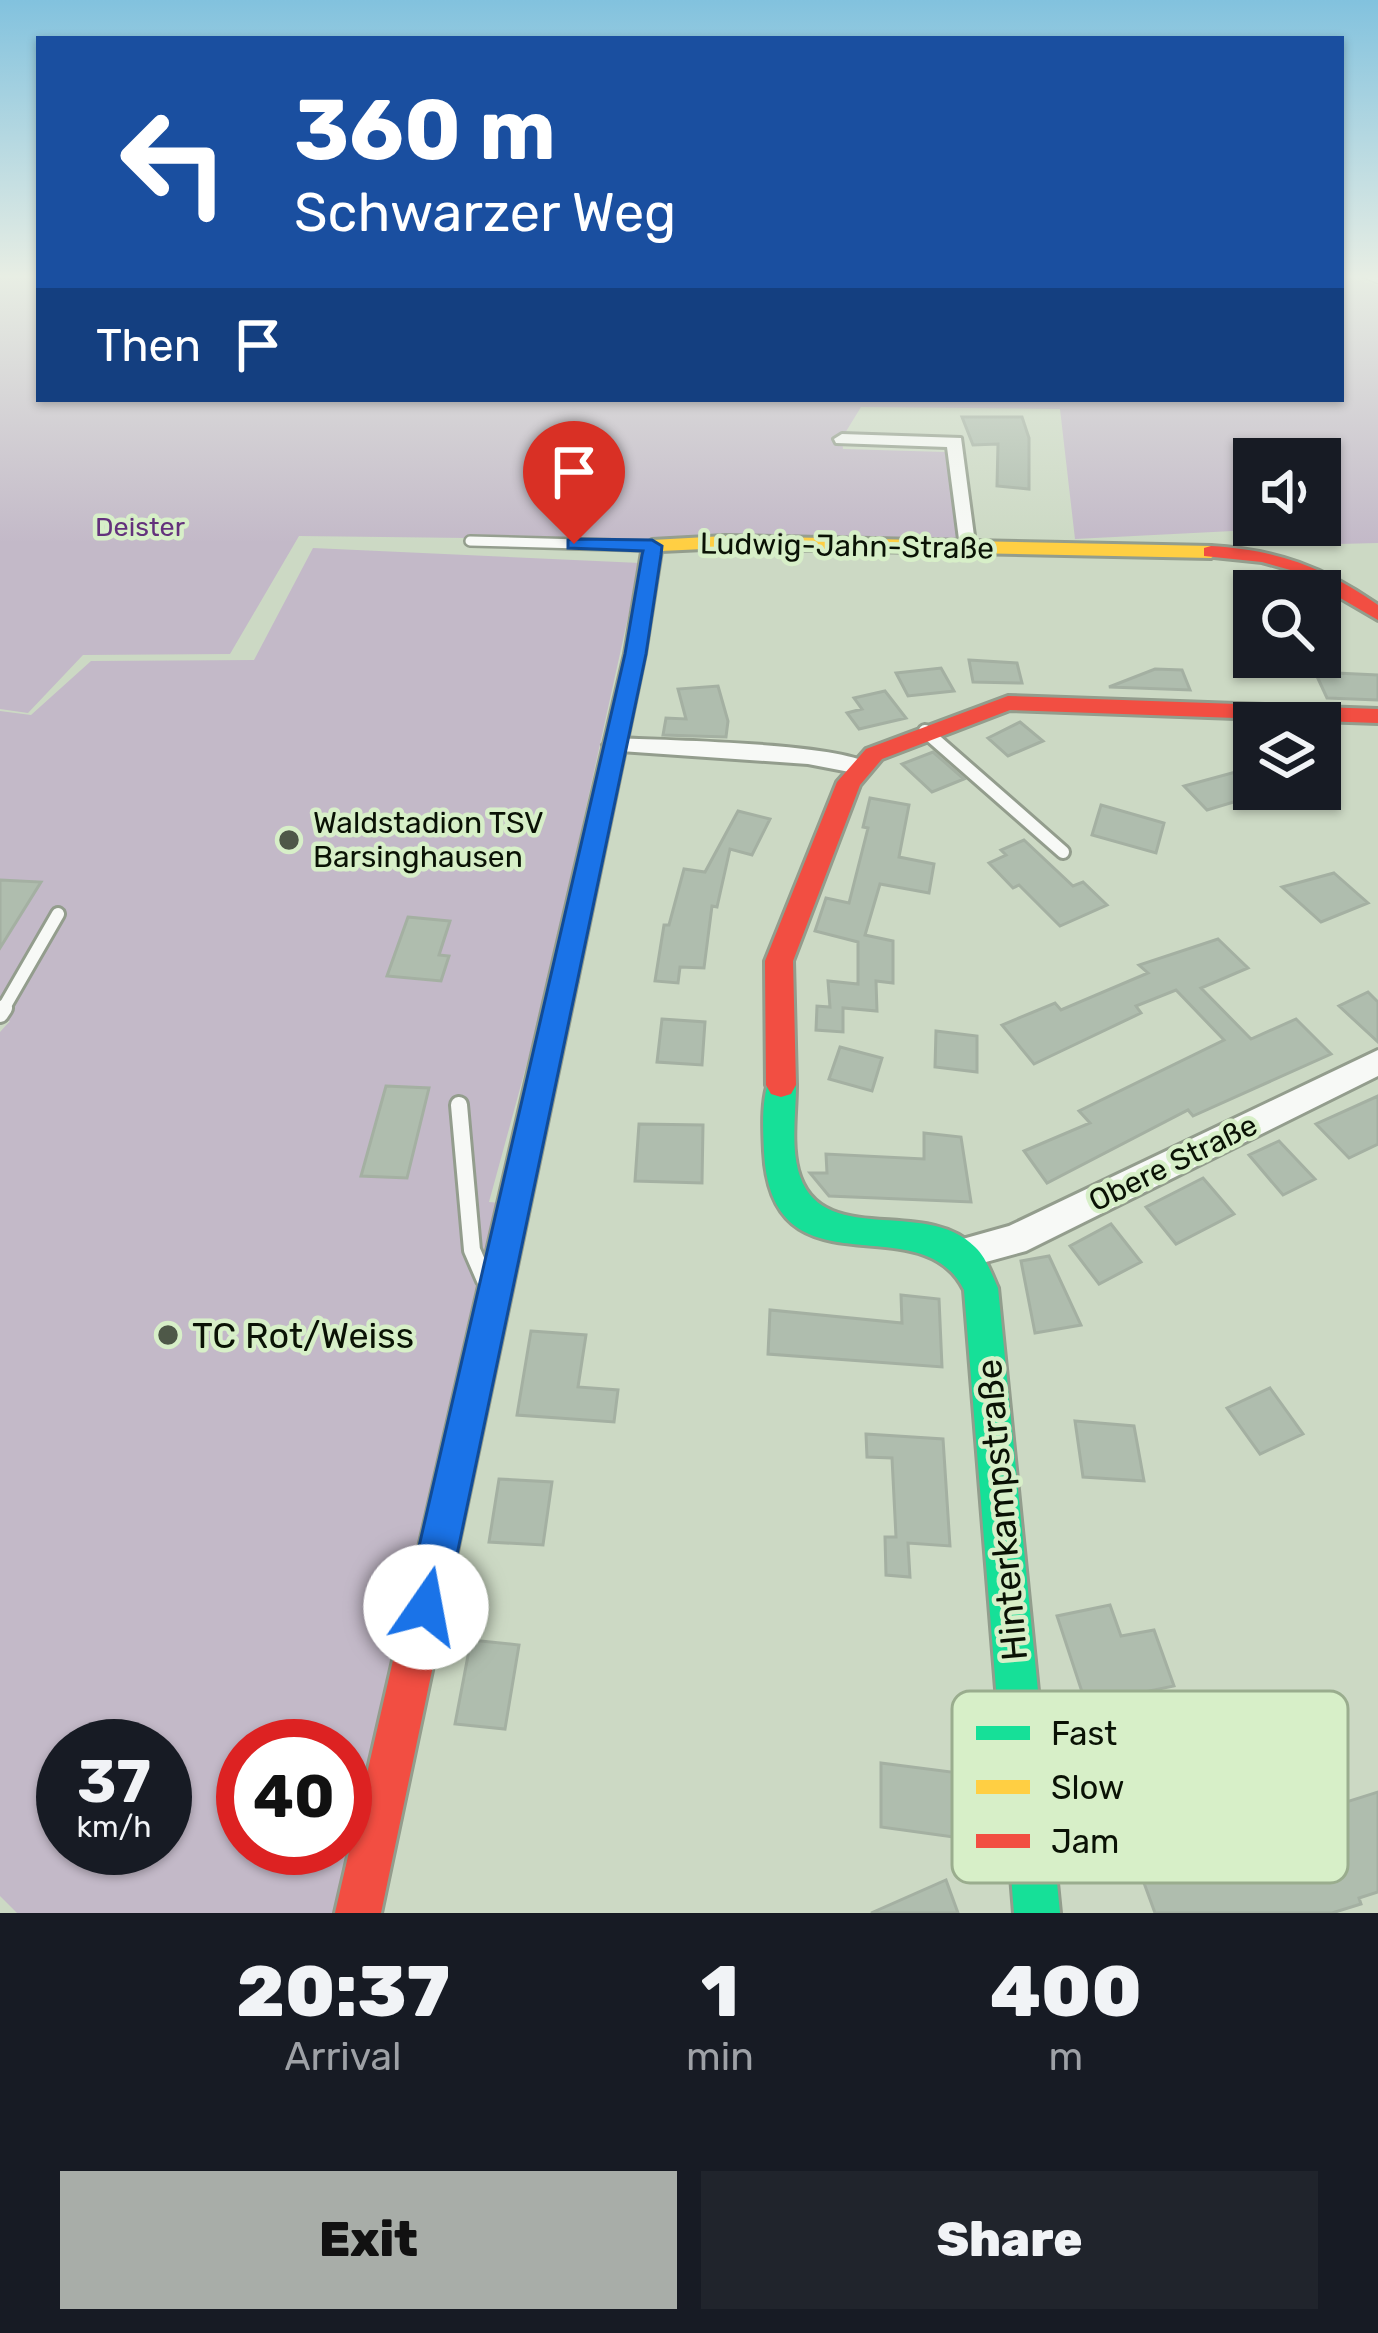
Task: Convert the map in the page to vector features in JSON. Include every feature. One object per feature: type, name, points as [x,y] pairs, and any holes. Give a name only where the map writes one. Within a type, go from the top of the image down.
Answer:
[{"type":"street","points":[[842,439],[956,442],[969,547]]},
{"type":"street","name":"Ludwig-Jahn-Straße","points":[[652,546],[725,542],[1288,556],[1378,614]]},
{"type":"street","points":[[358,1913],[614,745],[652,546]]},
{"type":"street","points":[[964,1253],[928,1238],[829,1231],[806,1220],[789,1202],[782,1171],[779,961],[848,782],[860,766],[925,730],[1008,703],[1378,716]]},
{"type":"street","points":[[614,745],[808,757],[860,766]]},
{"type":"street","name":"Obere Straße","points":[[964,1253],[1015,1240],[1378,1062]]},
{"type":"street","name":"Hinterkampstraße","points":[[964,1253],[981,1288],[1017,1691]]},
{"type":"street","name":"Hinterkampstraße","points":[[1034,1883],[1037,1913]]},
{"type":"lane","points":[[470,541],[652,546]]},
{"type":"lane","points":[[925,730],[1064,852]]},
{"type":"lane","points":[[0,1014],[58,914]]},
{"type":"lane","points":[[459,1105],[472,1250],[493,1301]]},
{"type":"green space","name":"Deister","points":[[0,364],[36,364],[36,402],[1344,402],[1344,364],[1378,364],[1378,543],[1341,544],[1341,438],[1233,438],[1233,531],[1075,539],[1060,409],[861,407],[842,438],[843,449],[945,452],[961,544],[739,534],[653,540],[299,536],[230,654],[83,655],[28,713],[0,709]]},
{"type":"green space","points":[[313,548],[640,563],[541,1012],[489,1202],[501,1203],[372,1751],[372,1719],[216,1719],[216,1875],[343,1875],[334,1913],[17,1913],[0,1896],[0,1032],[10,1021],[0,1019],[0,711],[31,715],[91,661],[254,660]]},
{"type":"building","points":[[962,417],[1022,417],[1029,438],[1029,489],[997,486],[998,444],[973,445]]},
{"type":"building","points":[[969,660],[1017,663],[1022,683],[973,682]]},
{"type":"building","points":[[941,668],[954,691],[908,696],[896,673]]},
{"type":"building","points":[[1155,669],[1182,670],[1190,690],[1109,687]]},
{"type":"building","points":[[1341,673],[1378,675],[1378,700],[1327,698],[1318,678],[1341,678]]},
{"type":"building","points":[[718,686],[728,721],[726,737],[663,735],[666,718],[686,719],[678,689]]},
{"type":"building","points":[[885,691],[906,718],[859,729],[847,713],[862,709],[854,698]]},
{"type":"building","points":[[1020,722],[1043,741],[1008,756],[988,738]]},
{"type":"building","points":[[933,752],[964,779],[932,792],[902,764]]},
{"type":"building","points":[[1233,773],[1233,802],[1207,810],[1184,786]]},
{"type":"building","points":[[870,798],[909,805],[899,857],[934,864],[929,893],[880,884],[865,935],[893,941],[893,983],[876,981],[877,1011],[843,1008],[843,1032],[816,1030],[817,1006],[830,1007],[828,981],[858,984],[858,942],[815,931],[826,898],[849,903],[868,828],[863,827]]},
{"type":"building","points":[[1101,805],[1164,823],[1156,853],[1092,835]]},
{"type":"building","points":[[738,811],[770,819],[752,855],[730,849],[717,907],[712,906],[704,968],[680,967],[678,983],[655,981],[664,925],[669,925],[684,869],[705,872]]},
{"type":"building","points":[[1024,840],[1073,886],[1083,882],[1107,905],[1060,926],[989,863],[1006,855],[1001,850]]},
{"type":"building","points":[[1334,873],[1368,903],[1321,922],[1282,887]]},
{"type":"building","points":[[0,880],[41,882],[0,948]]},
{"type":"building","points":[[408,917],[450,921],[439,955],[449,956],[441,981],[387,976]]},
{"type":"building","points":[[1218,939],[1248,968],[1201,988],[1251,1039],[1296,1019],[1331,1054],[1193,1116],[1188,1110],[1047,1183],[1024,1151],[1090,1123],[1079,1111],[1224,1040],[1176,990],[1136,1006],[1141,1013],[1034,1064],[1002,1025],[1055,1003],[1061,1010],[1148,973],[1139,965]]},
{"type":"building","points":[[1368,992],[1378,1002],[1378,1042],[1339,1006]]},
{"type":"building","points":[[662,1019],[705,1022],[702,1065],[657,1062]]},
{"type":"building","points":[[936,1031],[977,1036],[977,1072],[935,1067]]},
{"type":"building","points":[[840,1047],[882,1058],[872,1091],[829,1079]]},
{"type":"building","points":[[386,1086],[429,1088],[407,1178],[361,1176]]},
{"type":"building","points":[[1378,1096],[1378,1144],[1349,1158],[1316,1124]]},
{"type":"building","points":[[639,1124],[703,1125],[702,1183],[635,1181]]},
{"type":"building","points":[[924,1133],[961,1137],[971,1202],[829,1196],[810,1173],[827,1173],[826,1154],[924,1159]]},
{"type":"building","points":[[1279,1141],[1315,1179],[1283,1195],[1249,1155]]},
{"type":"building","points":[[1203,1178],[1234,1214],[1176,1244],[1146,1207]]},
{"type":"building","points":[[1111,1224],[1141,1262],[1099,1284],[1070,1246]]},
{"type":"building","points":[[1049,1256],[1081,1325],[1035,1333],[1021,1261]]},
{"type":"building","points":[[901,1295],[939,1299],[942,1367],[768,1354],[770,1310],[902,1323]]},
{"type":"building","points":[[531,1331],[586,1335],[578,1387],[618,1390],[614,1422],[517,1415]]},
{"type":"building","points":[[1270,1388],[1303,1434],[1260,1454],[1227,1408]]},
{"type":"building","points":[[1075,1421],[1134,1426],[1144,1481],[1083,1477]]},
{"type":"building","points":[[866,1434],[943,1439],[950,1546],[908,1543],[910,1577],[886,1575],[885,1537],[896,1537],[892,1458],[867,1457]]},
{"type":"building","points":[[499,1479],[552,1482],[543,1545],[489,1542]]},
{"type":"building","points":[[1110,1605],[1121,1636],[1154,1630],[1174,1686],[1150,1691],[1082,1691],[1057,1616]]},
{"type":"building","points":[[471,1640],[519,1645],[505,1729],[455,1724]]},
{"type":"building","points":[[881,1763],[952,1772],[952,1837],[881,1827]]},
{"type":"building","points":[[1378,1792],[1378,1892],[1359,1898],[1361,1904],[1332,1913],[1155,1913],[1144,1883],[1348,1883],[1348,1802]]},
{"type":"building","points":[[946,1880],[958,1913],[871,1913]]},
{"type":"traffic: fast","points":[[781,1085],[782,1170],[794,1201],[812,1220],[835,1229],[915,1235],[940,1242],[962,1256],[981,1288],[1017,1691]]},
{"type":"traffic: fast","points":[[1034,1883],[1037,1913]]},
{"type":"traffic: slow","points":[[563,981],[635,654],[652,546],[725,542],[1211,552]]},
{"type":"traffic: jam","points":[[1211,552],[1262,556],[1301,566],[1378,614]]},
{"type":"traffic: jam","points":[[781,1085],[779,961],[849,782],[874,754],[1008,703],[1378,716]]},
{"type":"traffic: jam","points":[[358,1913],[563,981]]},
{"type":"place","name":"Waldstadion TSV Barsinghausen","points":[[289,840]]},
{"type":"place","name":"TC Rot/Weiss","points":[[168,1335]]},
{"type":"route","points":[[426,1607],[635,654],[652,555],[652,546],[574,544]]}]
